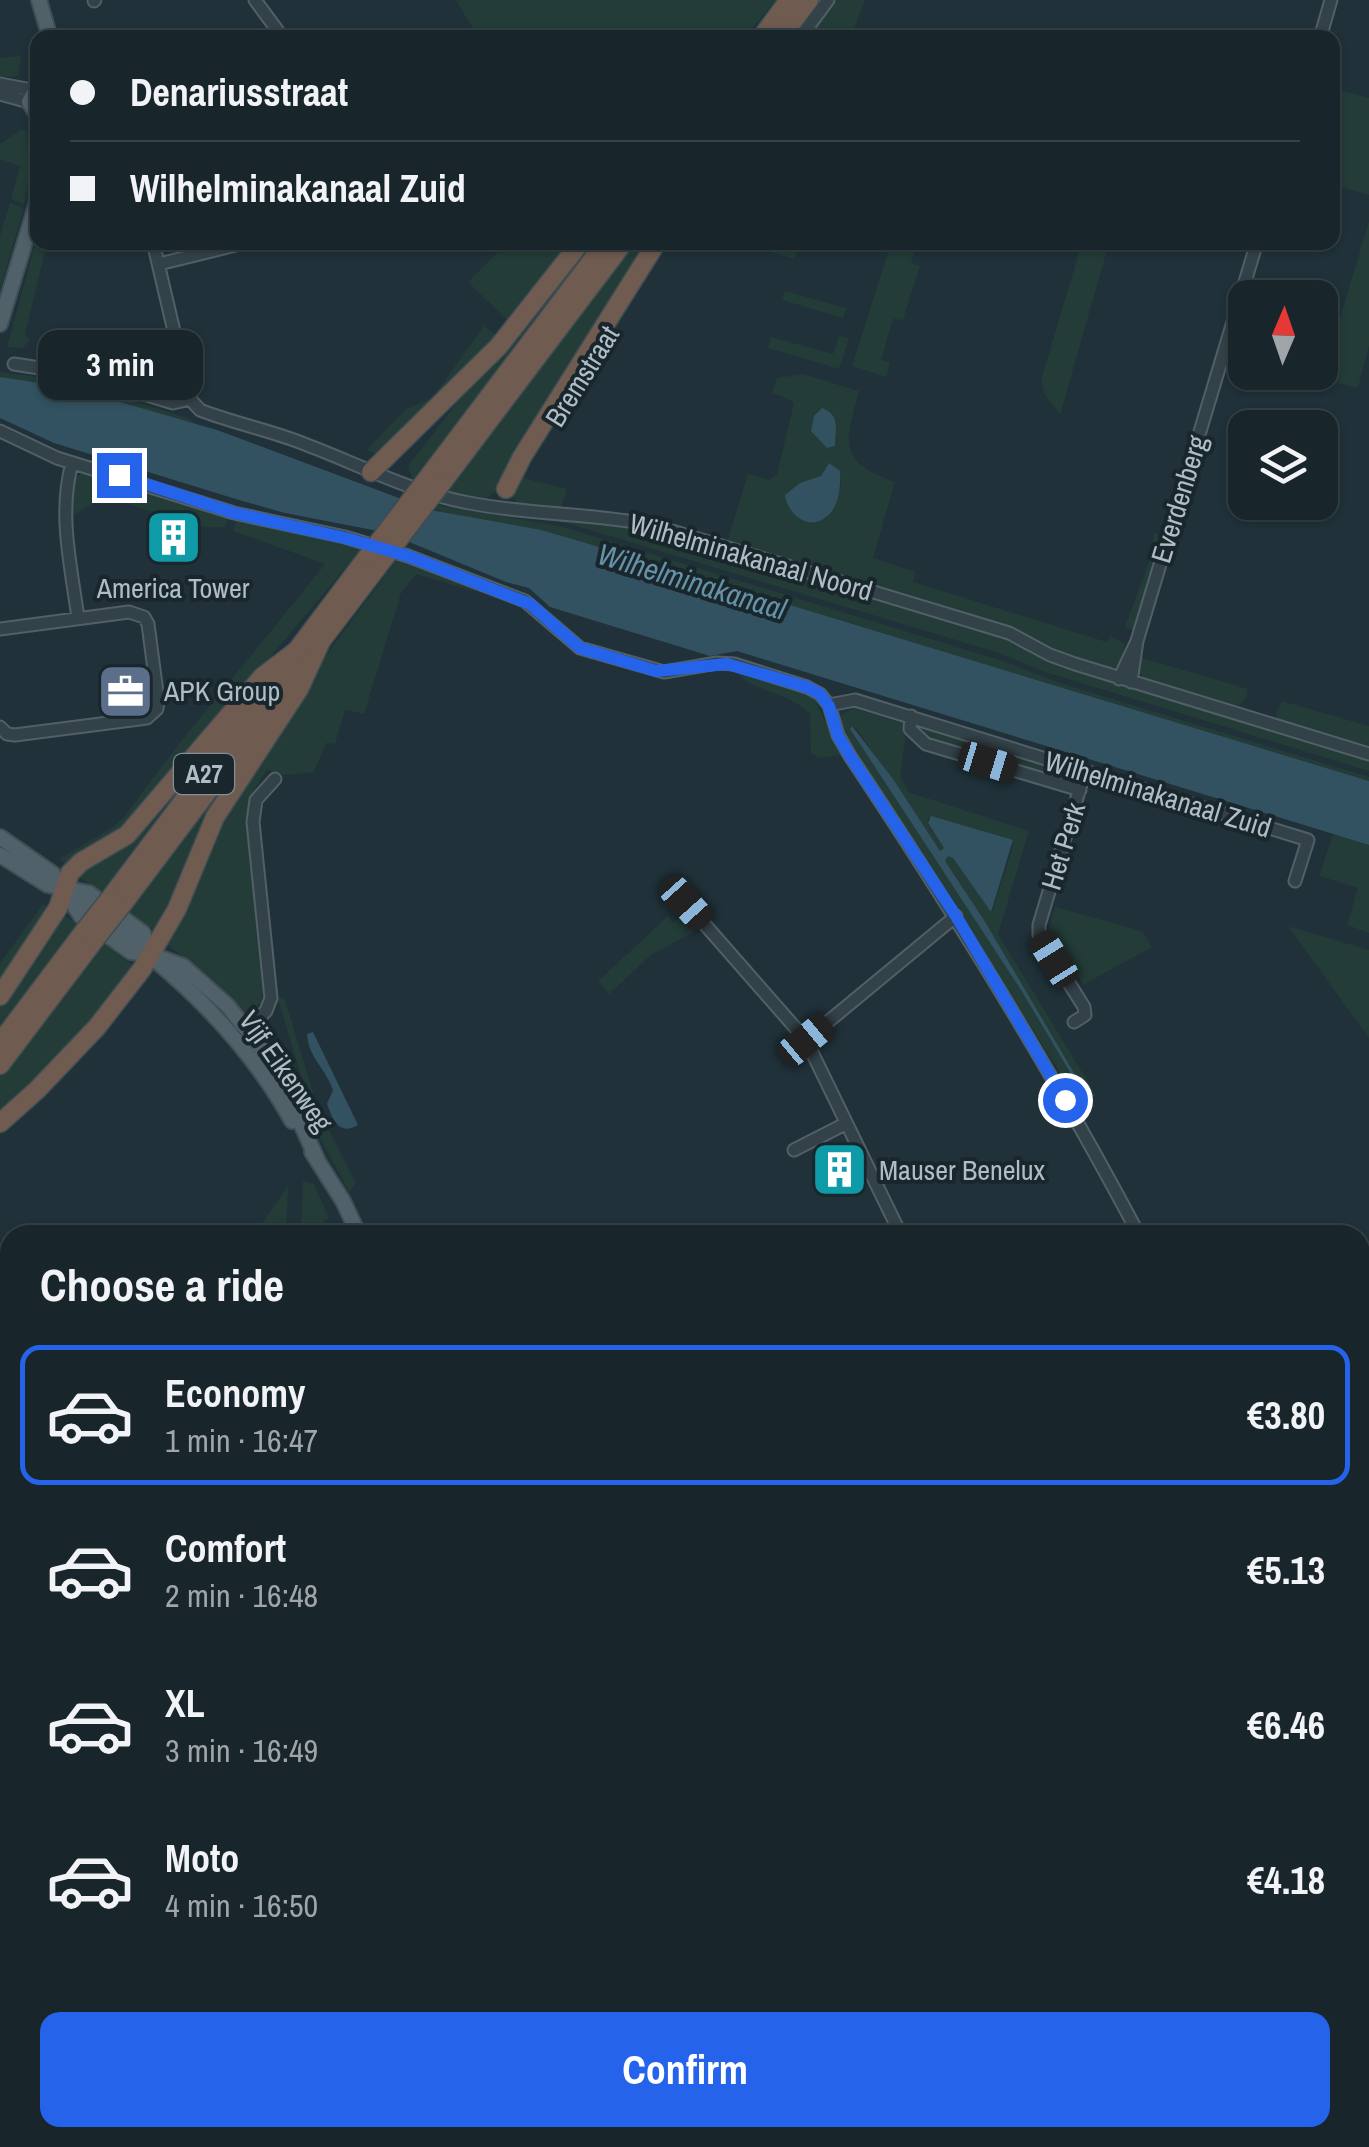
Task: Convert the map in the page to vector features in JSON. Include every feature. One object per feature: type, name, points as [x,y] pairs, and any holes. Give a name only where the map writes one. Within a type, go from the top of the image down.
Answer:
[{"type":"highway","points":[[767,30],[790,0]]},
{"type":"highway","points":[[786,30],[809,0]]},
{"type":"highway","points":[[371,472],[499,346],[575,250]]},
{"type":"highway","name":"A27","points":[[0,1044],[322,639],[375,559],[600,250]]},
{"type":"highway","name":"A27","points":[[433,482],[618,250]]},
{"type":"highway","points":[[505,499],[522,458],[652,250]]},
{"type":"highway","name":"A27","points":[[116,901],[296,651],[375,559]]},
{"type":"highway","name":"A27","points":[[0,1122],[37,1090],[97,1027],[150,954],[178,910],[215,817],[300,689],[322,639]]},
{"type":"highway","name":"A27","points":[[0,996],[48,924],[70,873],[81,862],[127,835],[262,677],[296,651]]},
{"type":"highway","name":"A27","points":[[0,1064],[90,934]]},
{"type":"main road","points":[[40,4],[45,30]]},
{"type":"main road","points":[[0,324],[30,225]]},
{"type":"main road","points":[[0,837],[53,874],[64,888]]},
{"type":"main road","points":[[0,856],[48,886],[84,890],[142,933],[150,954]]},
{"type":"main road","name":"Vijf Eikenweg","points":[[64,888],[81,916],[132,952],[183,966],[206,984],[242,1033],[343,1201],[352,1225]]},
{"type":"street","points":[[255,0],[276,30]]},
{"type":"street","points":[[806,30],[828,0]]},
{"type":"street","points":[[1322,30],[1331,0]]},
{"type":"street","points":[[0,84],[30,92]]},
{"type":"street","points":[[0,94],[30,93]]},
{"type":"street","points":[[155,250],[190,399]]},
{"type":"street","points":[[159,264],[216,250]]},
{"type":"street","name":"Bremstraat","points":[[505,499],[661,250]]},
{"type":"street","name":"Everdenberg","points":[[1125,681],[1255,250]]},
{"type":"street","name":"Wilhelminakanaal Noord","points":[[14,364],[78,374],[173,403],[190,399],[200,410],[306,444],[425,492],[505,499],[540,514],[618,518],[652,525],[1008,633],[1050,655],[1125,681],[1369,754]]},
{"type":"street","points":[[0,431],[72,463],[234,513],[408,556],[530,604],[580,648],[664,672],[734,664],[820,694],[829,706],[838,736],[956,916],[1084,1130],[1134,1225]]},
{"type":"street","points":[[72,463],[65,511],[78,618]]},
{"type":"street","points":[[0,629],[130,612],[146,619],[158,700],[154,713],[147,718],[15,735],[3,732],[0,726]]},
{"type":"street","name":"Wilhelminakanaal Zuid","points":[[829,706],[855,700],[1308,840],[1295,881]]},
{"type":"street","name":"Wilhelminakanaal Zuid","points":[[911,716],[910,729],[926,744],[1080,790]]},
{"type":"street","name":"Het Perk","points":[[1074,1022],[1085,1015],[1084,1007],[1040,935],[1039,925],[1085,771]]},
{"type":"street","points":[[242,1033],[266,1011],[271,998],[252,822],[256,800],[274,779]]},
{"type":"street","points":[[686,903],[806,1040],[896,1225]]},
{"type":"street","points":[[806,1040],[956,916]]},
{"type":"street","points":[[794,1150],[846,1124]]},
{"type":"green space","points":[[456,0],[776,0],[751,30],[474,30]]},
{"type":"green space","points":[[835,0],[865,0],[854,30],[813,30]]},
{"type":"green space","points":[[21,56],[18,76],[0,78],[0,58]]},
{"type":"green space","points":[[1340,90],[1369,98],[1369,195],[1340,187]]},
{"type":"green space","points":[[21,130],[27,131],[29,176],[24,204],[11,199],[20,166],[0,159],[0,144]]},
{"type":"green space","points":[[10,203],[24,208],[0,290],[0,236]]},
{"type":"green space","points":[[1369,221],[1369,345],[1358,388],[1338,383],[1338,325]]},
{"type":"green space","points":[[33,250],[45,250],[25,334],[30,340],[23,348],[7,347]]},
{"type":"green space","points":[[500,250],[565,250],[507,320],[468,282]]},
{"type":"green space","points":[[575,250],[589,250],[413,481],[408,466]]},
{"type":"green space","points":[[628,250],[647,250],[497,490],[479,500],[444,492]]},
{"type":"green space","points":[[764,250],[797,250],[794,259]]},
{"type":"green space","points":[[889,250],[915,250],[911,263],[920,266],[903,320],[893,319],[881,360],[890,363],[886,377],[852,366]]},
{"type":"green space","points":[[1080,250],[1107,250],[1060,415],[1044,393],[1041,380]]},
{"type":"green space","points":[[785,291],[846,308],[843,318],[782,300]]},
{"type":"green space","points":[[484,326],[496,335],[483,356],[384,457],[366,450],[406,409],[432,398]]},
{"type":"green space","points":[[839,336],[849,338],[839,369],[768,348],[771,337],[833,354]]},
{"type":"green space","points":[[0,372],[74,382],[190,419],[195,424],[72,388],[0,377]]},
{"type":"green space","points":[[803,374],[859,391],[850,448],[863,466],[895,482],[873,558],[916,572],[913,582],[1107,642],[1110,636],[1125,644],[1119,666],[1100,668],[1079,663],[924,604],[727,542],[748,474],[770,480],[777,474],[794,403],[772,394],[777,378]],"holes":[[[824,469],[840,471],[841,486],[827,517],[818,521],[800,483],[821,476]]]},
{"type":"green space","points":[[83,472],[229,516],[225,527],[195,525],[101,498],[71,517],[72,481]]},
{"type":"green space","points":[[523,478],[567,489],[560,511],[519,505],[513,496]]},
{"type":"green space","points":[[436,505],[560,526],[1003,661],[1063,684],[1369,777],[1369,781],[586,543],[453,514],[434,509]]},
{"type":"green space","points":[[532,517],[629,525],[1003,636],[1068,668],[1369,759],[1369,771],[1042,671],[999,653],[570,524]]},
{"type":"green space","points":[[237,518],[363,547],[125,829],[65,864],[59,859],[124,817],[325,564],[233,531]]},
{"type":"green space","points":[[1154,533],[1164,537],[1134,631],[1125,627],[1149,562]]},
{"type":"green space","points":[[398,558],[473,587],[477,592],[416,574],[401,593],[364,714],[345,710],[335,744],[326,743],[314,772],[285,775],[267,770],[252,793],[265,980],[261,1002],[247,1017],[165,942],[237,790],[327,654]]},
{"type":"green space","points":[[1139,657],[1248,689],[1246,699],[1236,708],[1147,681],[1140,673]]},
{"type":"green space","points":[[736,671],[812,694],[842,755],[819,758],[811,753],[810,714],[792,701],[751,684]]},
{"type":"green space","points":[[289,696],[160,933],[125,912]]},
{"type":"green space","points":[[1282,701],[1369,726],[1369,749],[1279,723],[1276,712]]},
{"type":"green space","points":[[244,707],[105,894],[74,874],[88,863]]},
{"type":"green space","points":[[854,708],[907,725],[900,776],[908,792],[1029,831],[998,934],[1096,1095],[1080,1104],[842,729],[841,715]],"holes":[[[856,728],[939,851],[944,848],[928,818],[1014,842],[992,912],[953,858],[948,856],[945,861],[1087,1095],[850,729]]]},
{"type":"green space","points":[[913,724],[1077,774],[1074,785],[925,739]]},
{"type":"green space","points":[[1333,834],[1369,845],[1369,933],[1347,925],[1358,888],[1319,876]]},
{"type":"green space","points":[[43,904],[48,908],[0,978],[0,963]]},
{"type":"green space","points":[[1055,907],[1142,931],[1152,947],[1083,985],[1049,928]]},
{"type":"green space","points":[[688,910],[703,927],[651,955],[609,994],[598,981],[668,916],[673,923]]},
{"type":"green space","points":[[61,914],[78,924],[0,1029],[0,1003]]},
{"type":"green space","points":[[1288,926],[1369,950],[1369,1038]]},
{"type":"green space","points":[[103,941],[134,967],[87,1029],[0,1114],[0,1077]]},
{"type":"green space","points":[[280,997],[285,1000],[318,1109],[356,1183],[349,1192],[310,1119]]},
{"type":"green space","points":[[303,1181],[314,1184],[329,1218],[320,1225],[301,1225]]},
{"type":"green space","points":[[288,1186],[286,1225],[261,1225]]},
{"type":"water","name":"Wilhelminakanaal","points":[[0,377],[72,388],[217,430],[431,510],[541,530],[586,543],[1369,781],[1369,845],[737,651],[710,656],[550,607],[529,588],[378,531],[285,513],[54,443],[0,418]]},
{"type":"water","points":[[822,408],[836,424],[835,446],[827,448],[811,431],[814,416]]},
{"type":"water","points":[[829,463],[840,471],[836,502],[826,517],[806,521],[794,514],[785,495],[800,483],[821,476]]},
{"type":"water","points":[[852,726],[893,779],[940,851],[944,848],[928,823],[931,816],[1013,840],[991,912],[953,858],[948,856],[945,861],[1087,1095],[850,729]]},
{"type":"water","points":[[313,1032],[358,1125],[346,1129],[334,1121],[327,1104],[333,1090],[311,1050],[307,1034]]},
{"type":"place","name":"America Tower","points":[[173,537]]},
{"type":"place","name":"APK Group","points":[[125,691]]},
{"type":"place","name":"Mauser Benelux","points":[[840,1170]]},
{"type":"route","points":[[119,475],[258,520],[408,556],[530,604],[580,648],[664,672],[734,664],[813,689],[829,706],[838,736],[956,916],[1065,1100]]}]
